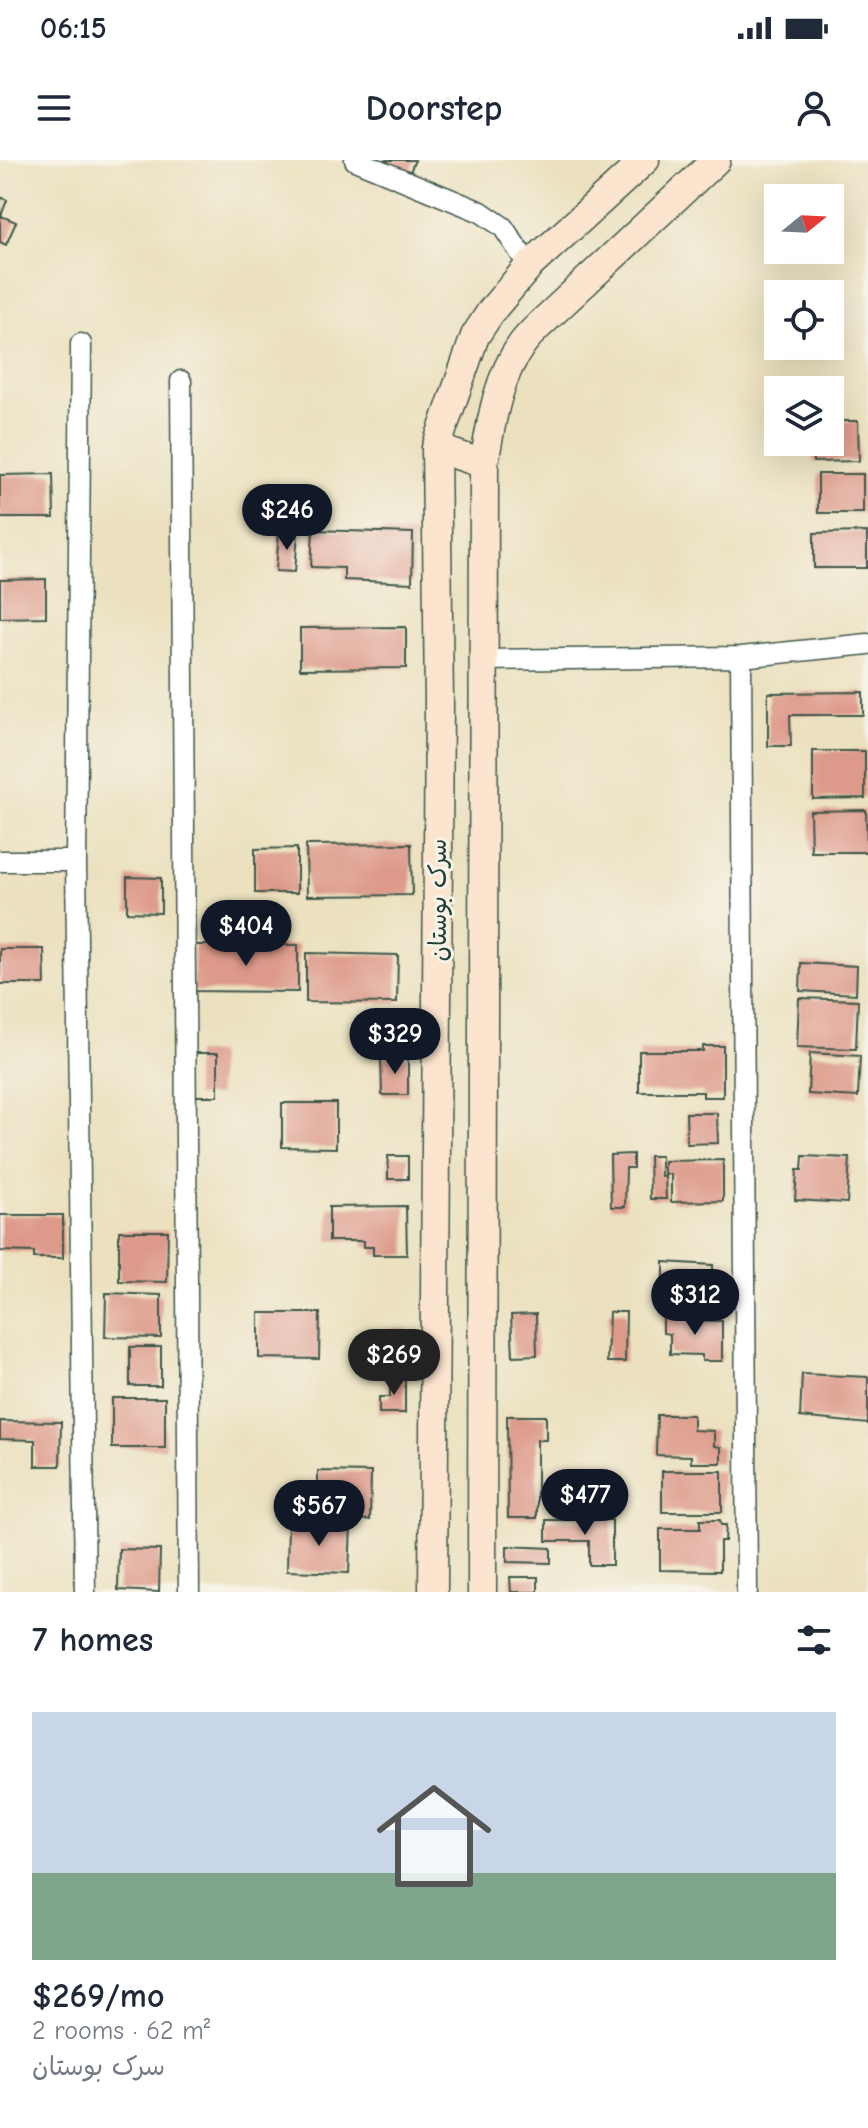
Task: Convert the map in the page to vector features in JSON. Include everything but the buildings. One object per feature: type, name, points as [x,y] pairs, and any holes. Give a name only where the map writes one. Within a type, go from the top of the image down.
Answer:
[{"type":"street","points":[[355,160],[481,212],[503,227],[529,266]]},
{"type":"street","name":"سرک بوستان","points":[[433,1592],[439,702],[436,448],[475,336],[492,310],[529,266],[645,160]]},
{"type":"street","name":"سرک بوستان","points":[[482,1592],[484,464],[493,414],[505,374],[523,343],[716,160]]},
{"type":"street","points":[[81,344],[76,861],[85,1592]]},
{"type":"street","points":[[181,381],[189,1592]]},
{"type":"street","points":[[436,448],[484,464]]},
{"type":"street","points":[[482,660],[741,657],[868,644]]},
{"type":"street","points":[[741,657],[747,1592]]},
{"type":"street","points":[[0,861],[76,861]]}]
